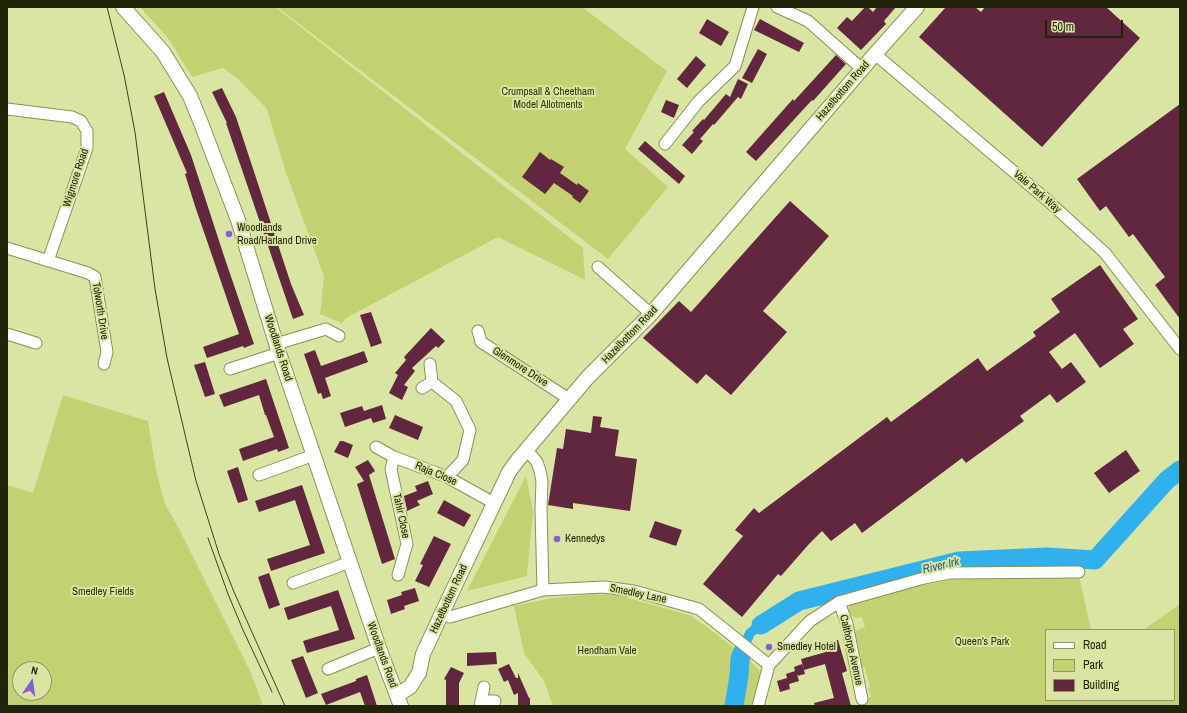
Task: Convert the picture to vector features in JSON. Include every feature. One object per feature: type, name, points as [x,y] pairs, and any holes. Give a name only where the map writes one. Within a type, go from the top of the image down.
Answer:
[{"type":"street","name":"Woodlands Road","points":[[123,7],[163,52],[190,96],[238,220],[277,349],[379,648],[399,700]]},
{"type":"street","points":[[665,144],[698,102],[735,66],[753,7]]},
{"type":"street","points":[[777,7],[808,21],[862,69]]},
{"type":"street","name":"Hazelbottom Road","points":[[399,700],[410,688],[419,673],[424,654],[494,503],[509,472],[526,449],[588,377],[651,314],[917,7]]},
{"type":"street","name":"Vale Park Way","points":[[875,54],[1047,200],[1105,253],[1180,349]]},
{"type":"street","name":"Wigmore Road","points":[[7,109],[72,117],[81,121],[87,131],[86,148],[48,261]]},
{"type":"street","name":"Tolworth Drive","points":[[7,248],[88,273],[95,277],[107,352],[104,364]]},
{"type":"street","points":[[598,267],[651,314]]},
{"type":"street","points":[[230,369],[326,330],[340,336]]},
{"type":"street","name":"Glenmore Drive","points":[[478,331],[481,342],[569,399]]},
{"type":"street","points":[[7,334],[36,343]]},
{"type":"street","points":[[430,364],[432,371],[432,382]]},
{"type":"street","points":[[422,388],[432,382]]},
{"type":"street","points":[[432,382],[456,401],[470,430],[463,460],[447,477]]},
{"type":"street","name":"Raja Close","points":[[376,447],[394,456],[447,477],[494,503]]},
{"type":"street","points":[[526,449],[536,462],[542,481],[541,510],[543,590]]},
{"type":"street","points":[[259,475],[314,456]]},
{"type":"street","name":"Tahir Close","points":[[394,456],[391,468],[408,544],[398,575]]},
{"type":"street","points":[[293,583],[350,562]]},
{"type":"street","points":[[758,706],[769,665],[810,621],[839,602],[949,573],[1079,572]]},
{"type":"street","name":"Smedley Lane","points":[[442,614],[450,616],[543,590],[604,587],[634,591],[699,609],[769,665]]},
{"type":"street","name":"Calthorpe Avenue","points":[[839,602],[847,624],[862,699]]},
{"type":"street","points":[[328,669],[379,648]]},
{"type":"street","points":[[484,687],[480,704],[495,701]]},
{"type":"green space","points":[[140,7],[275,7],[583,248],[585,280],[498,237],[346,318],[342,323],[320,314],[324,276],[286,173],[267,109],[238,79],[223,68],[192,77],[168,38]]},
{"type":"green space","name":"Crumpsall & Cheetham Model Allotments","points":[[277,7],[582,7],[667,71],[625,149],[668,187],[608,259]]},
{"type":"green space","name":"Smedley Fields","points":[[63,395],[148,421],[156,470],[165,504],[251,673],[263,706],[7,706],[7,485],[33,493]]},
{"type":"green space","points":[[526,476],[533,511],[527,576],[467,591]]},
{"type":"green space","name":"Queen's Park","points":[[1079,576],[1091,629],[1045,629],[1045,701],[1175,701],[1175,629],[1144,629],[1180,604],[1180,706],[860,706],[858,701],[871,697],[865,668],[862,667],[854,636],[856,631],[865,627],[862,617],[856,618],[849,614],[849,605],[932,580]]},
{"type":"green space","name":"Hendham Vale","points":[[595,594],[618,595],[692,616],[748,658],[761,673],[753,706],[553,706],[544,681],[524,653],[514,606],[553,598]]},
{"type":"water","points":[[779,605],[783,614],[754,636],[743,663],[744,678],[735,674],[735,654],[746,630]]},
{"type":"building","points":[[865,7],[868,7],[873,12],[877,7],[896,7],[884,21],[886,24],[861,50],[837,28],[847,17],[852,21]]},
{"type":"building","points":[[946,7],[975,7],[981,12],[985,7],[1106,7],[1140,38],[1042,147],[919,37]]},
{"type":"building","points":[[707,19],[729,32],[721,46],[699,33]]},
{"type":"building","points":[[760,19],[804,43],[799,52],[754,30]]},
{"type":"building","points":[[758,49],[767,54],[752,83],[742,78]]},
{"type":"building","points":[[836,55],[846,64],[756,161],[746,152],[793,99],[794,101]]},
{"type":"building","points":[[696,56],[706,65],[687,88],[677,79]]},
{"type":"building","points":[[738,79],[748,84],[741,99],[738,97],[714,125],[713,124],[700,139],[703,141],[692,154],[682,145],[694,132],[692,131],[703,119],[704,120],[726,94],[730,97]]},
{"type":"building","points":[[222,88],[236,117],[291,284],[304,315],[293,319],[227,123],[212,92]]},
{"type":"building","points":[[164,92],[191,155],[254,344],[244,348],[243,346],[207,358],[203,347],[239,334],[195,206],[185,174],[187,173],[154,96]]},
{"type":"building","points":[[666,100],[679,105],[674,118],[661,112]]},
{"type":"building","points":[[1180,104],[1180,319],[1155,285],[1165,277],[1133,234],[1129,237],[1106,206],[1100,211],[1077,179]]},
{"type":"building","points":[[645,141],[685,176],[679,184],[638,149]]},
{"type":"building","points":[[540,152],[550,160],[551,159],[564,167],[560,173],[577,185],[578,183],[589,191],[580,203],[572,197],[573,196],[554,183],[545,194],[522,177]]},
{"type":"building","points":[[790,201],[829,236],[763,311],[787,332],[731,395],[706,374],[697,384],[643,338],[679,301],[691,312]]},
{"type":"building","points":[[1100,265],[1138,319],[1123,329],[1134,344],[1100,368],[1075,333],[1049,352],[1062,369],[1071,362],[1086,382],[1057,403],[1050,394],[1020,416],[1024,421],[966,463],[962,458],[862,533],[855,523],[831,541],[822,531],[781,576],[778,574],[742,617],[703,584],[743,536],[735,530],[754,508],[759,513],[887,417],[891,422],[978,358],[987,371],[1036,336],[1033,332],[1060,312],[1051,299]]},
{"type":"building","points":[[371,312],[382,343],[371,347],[360,315]]},
{"type":"building","points":[[431,328],[445,341],[438,348],[436,346],[412,368],[415,371],[404,385],[408,387],[402,400],[389,393],[398,375],[395,373],[406,360],[404,357]]},
{"type":"building","points":[[315,350],[321,366],[364,351],[368,362],[325,378],[331,396],[323,399],[321,393],[318,394],[304,354]]},
{"type":"building","points":[[205,362],[215,394],[205,397],[194,365]]},
{"type":"building","points":[[266,379],[289,448],[278,452],[277,449],[243,461],[239,449],[274,437],[259,395],[224,407],[219,395]]},
{"type":"building","points":[[382,405],[386,419],[373,423],[371,418],[345,427],[340,413],[362,406],[364,411]]},
{"type":"building","points":[[395,415],[423,427],[418,440],[389,428]]},
{"type":"building","points":[[593,416],[602,417],[600,427],[619,430],[615,456],[637,459],[630,511],[573,503],[573,509],[548,505],[557,448],[563,449],[566,429],[591,433]]},
{"type":"building","points":[[340,441],[353,445],[348,458],[334,452]]},
{"type":"building","points":[[1126,450],[1140,471],[1109,493],[1094,473]]},
{"type":"building","points":[[368,460],[375,471],[369,475],[395,559],[382,564],[357,484],[364,481],[355,467]]},
{"type":"building","points":[[238,467],[248,500],[238,503],[227,471]]},
{"type":"building","points":[[428,481],[433,494],[417,501],[420,505],[407,511],[404,496],[417,491],[415,486]]},
{"type":"building","points":[[302,485],[325,553],[271,571],[267,559],[310,545],[295,500],[259,512],[255,501]]},
{"type":"building","points":[[444,500],[471,515],[464,527],[437,513]]},
{"type":"building","points":[[655,521],[682,530],[676,546],[649,537]]},
{"type":"building","points":[[434,536],[451,544],[429,587],[415,581],[423,565],[420,564]]},
{"type":"building","points":[[269,573],[280,605],[269,609],[258,577]]},
{"type":"building","points":[[415,588],[419,601],[404,606],[405,609],[391,614],[387,600],[402,595],[401,592]]},
{"type":"building","points":[[338,590],[355,639],[307,653],[303,641],[339,630],[331,606],[288,620],[284,608]]},
{"type":"building","points":[[838,640],[847,671],[842,673],[851,706],[815,706],[814,703],[834,698],[825,664],[804,670],[801,659],[826,652],[823,644]]},
{"type":"building","points":[[496,652],[497,664],[467,666],[467,653]]},
{"type":"building","points":[[303,656],[318,693],[306,698],[291,660]]},
{"type":"building","points":[[509,664],[516,678],[518,678],[518,673],[530,698],[530,706],[518,706],[518,693],[514,695],[508,680],[504,682],[498,669]]},
{"type":"building","points":[[802,664],[805,674],[798,676],[799,681],[789,684],[790,689],[780,692],[777,681],[787,678],[786,674],[795,671],[794,667]]},
{"type":"building","points":[[451,667],[464,673],[459,683],[459,706],[446,706],[446,680],[444,679]]},
{"type":"building","points":[[367,675],[377,706],[365,706],[360,692],[326,705],[321,694],[356,681],[356,679]]},
{"type":"waterway","name":"River Irk","points":[[761,625],[799,601],[959,561],[1047,557],[1095,560],[1167,480],[1180,470]]},
{"type":"waterway","name":"River Irk","points":[[734,706],[740,659],[743,651]]},
{"type":"tram line","points":[[107,7],[124,75],[135,132],[155,289],[167,358],[196,481],[219,554],[234,592],[285,706]]},
{"type":"tram line","points":[[208,538],[228,594],[272,692]]},
{"type":"place","name":"Woodlands Road/Harland Drive","points":[[229,234]]},
{"type":"place","name":"Kennedys","points":[[557,539]]},
{"type":"place","name":"Smedley Hotel","points":[[769,647]]}]
